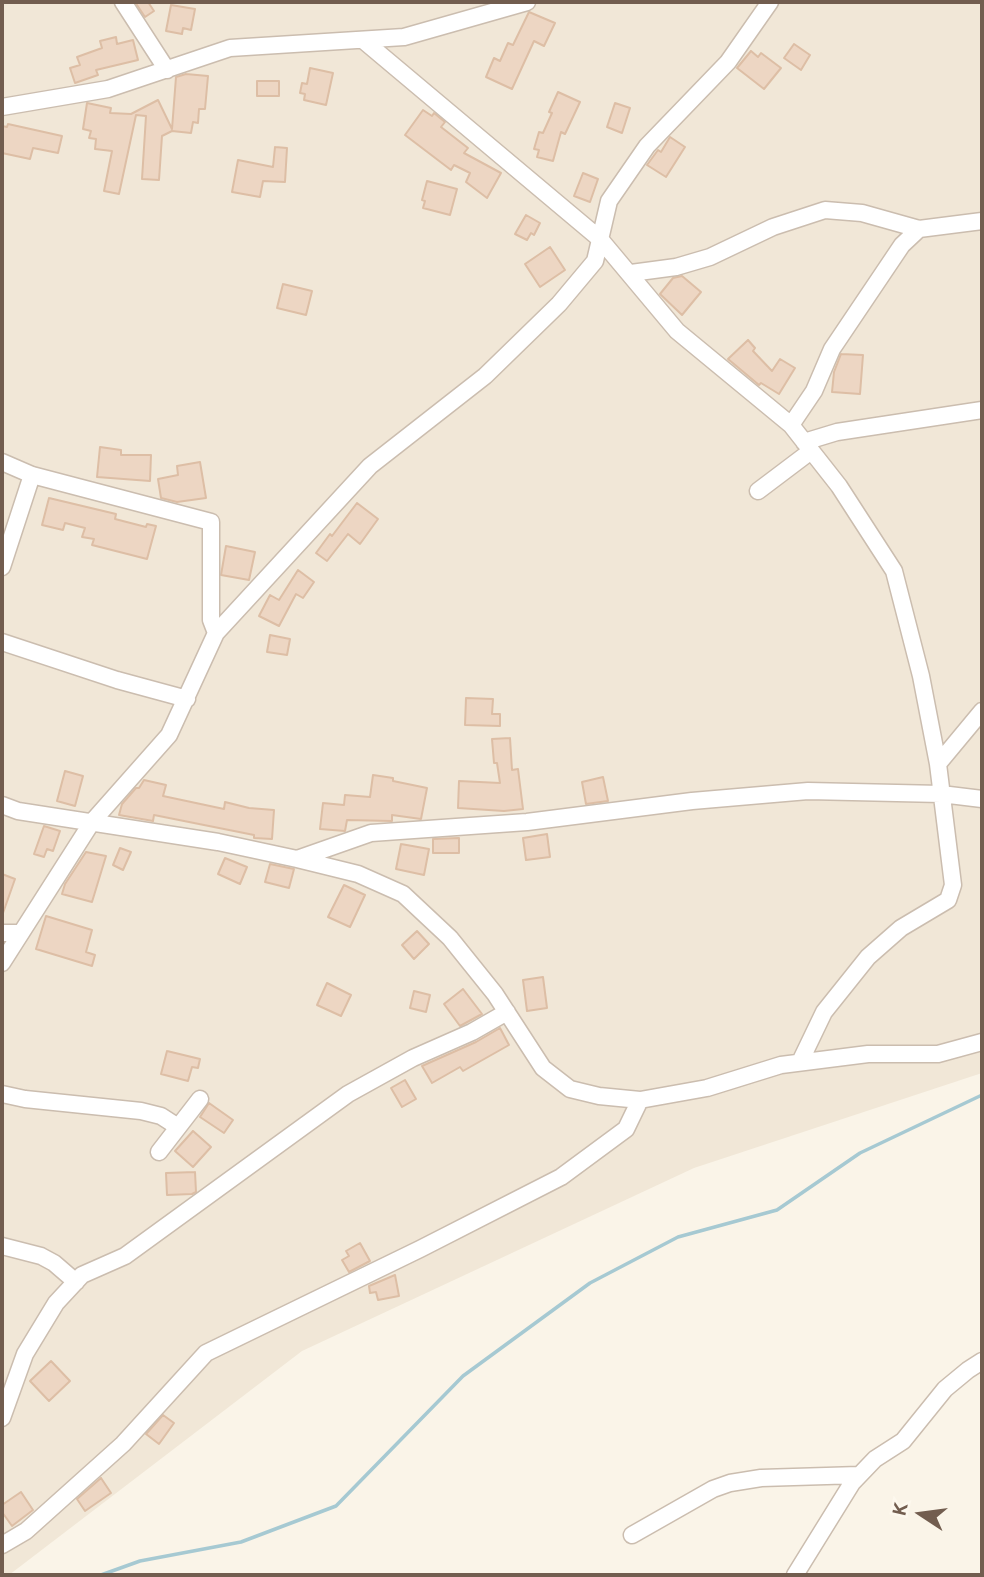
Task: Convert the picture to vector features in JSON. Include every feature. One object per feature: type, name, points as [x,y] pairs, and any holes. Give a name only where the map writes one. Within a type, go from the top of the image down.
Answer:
[{"type":"street","points":[[123,2],[167,70]]},
{"type":"street","points":[[2,107],[108,89],[230,48],[404,37],[527,2]]},
{"type":"street","points":[[2,963],[92,822],[169,735],[216,633],[370,466],[485,376],[559,304],[595,261],[609,201],[647,146],[728,62],[770,2]]},
{"type":"street","points":[[363,40],[600,239],[677,331],[791,425],[839,486],[894,571],[921,676],[938,764],[953,885],[948,900],[901,928],[868,957],[824,1012],[800,1062]]},
{"type":"street","points":[[631,273],[676,267],[710,257],[773,227],[825,210],[862,213],[919,229],[982,221]]},
{"type":"street","points":[[791,425],[814,391],[832,349],[902,245],[919,229]]},
{"type":"street","points":[[758,491],[808,446],[837,432],[982,410]]},
{"type":"street","points":[[2,462],[32,475],[211,522],[211,620],[216,633]]},
{"type":"street","points":[[2,567],[32,475]]},
{"type":"street","points":[[2,642],[117,680],[187,699]]},
{"type":"street","points":[[938,764],[982,711]]},
{"type":"street","points":[[297,859],[371,833],[527,822],[692,801],[808,791],[941,793],[982,799]]},
{"type":"street","points":[[2,805],[18,811],[218,842],[297,859],[358,874],[403,894],[450,939],[507,1012],[543,1068],[570,1089],[599,1096],[640,1100],[707,1087],[781,1065],[867,1054],[938,1054],[982,1042]]},
{"type":"street","points":[[2,933],[19,933]]},
{"type":"street","points":[[2,1418],[25,1354],[56,1303],[82,1275],[125,1256],[348,1094],[413,1058],[472,1032],[507,1012]]},
{"type":"street","points":[[2,1094],[25,1100],[141,1111],[161,1116],[178,1127]]},
{"type":"street","points":[[159,1152],[200,1099]]},
{"type":"street","points":[[2,1545],[26,1531],[123,1444],[206,1353],[561,1177],[626,1129],[640,1100]]},
{"type":"street","points":[[2,1246],[41,1255],[76,1282]]},
{"type":"street","points":[[795,1575],[852,1483],[875,1459],[903,1441],[945,1389],[982,1361]]},
{"type":"street","points":[[632,1535],[713,1489],[730,1483],[761,1478],[859,1475]]},
{"type":"shaded area","points":[[2,2],[982,2],[982,1073],[694,1168],[302,1351],[9,1575],[2,1575]]},
{"type":"building","points":[[135,2],[148,2],[154,11],[145,17]]},
{"type":"building","points":[[171,5],[195,9],[191,30],[183,28],[182,34],[166,31]]},
{"type":"building","points":[[529,12],[555,23],[544,46],[534,41],[512,89],[486,77],[494,58],[500,61],[508,43],[513,45]]},
{"type":"building","points":[[116,37],[117,44],[133,40],[138,60],[96,70],[98,75],[75,83],[70,68],[80,65],[77,57],[102,48],[100,41]]},
{"type":"building","points":[[794,44],[810,55],[801,70],[784,58]]},
{"type":"building","points":[[751,51],[758,57],[761,53],[781,68],[764,89],[737,68]]},
{"type":"building","points":[[310,68],[333,73],[326,105],[304,100],[305,94],[300,93],[302,83],[307,84]]},
{"type":"building","points":[[186,74],[208,76],[205,109],[199,109],[198,123],[193,122],[191,133],[172,131],[162,136],[159,180],[142,179],[146,116],[136,115],[119,194],[104,191],[112,151],[95,149],[96,139],[89,138],[91,131],[83,129],[87,103],[111,108],[110,113],[131,114],[158,100],[172,129],[176,77]]},
{"type":"building","points":[[257,81],[279,81],[279,96],[257,96]]},
{"type":"building","points":[[558,92],[580,102],[565,134],[561,132],[553,161],[537,157],[539,150],[534,149],[539,132],[543,133],[552,113],[549,112]]},
{"type":"building","points":[[615,103],[630,108],[622,133],[607,127]]},
{"type":"building","points":[[423,110],[432,116],[434,113],[445,122],[441,127],[468,148],[464,153],[501,173],[487,198],[466,182],[470,173],[454,165],[451,170],[405,135]]},
{"type":"building","points":[[8,124],[62,136],[58,153],[33,148],[30,159],[2,153],[2,126],[7,127]]},
{"type":"building","points":[[670,137],[685,147],[666,177],[647,165],[658,150],[661,152]]},
{"type":"building","points":[[275,147],[287,148],[285,182],[263,181],[260,197],[232,192],[238,160],[273,167]]},
{"type":"building","points":[[583,173],[598,179],[590,202],[574,196]]},
{"type":"building","points":[[427,181],[457,189],[450,215],[423,208],[425,201],[422,200]]},
{"type":"building","points":[[526,215],[540,223],[534,235],[531,233],[527,240],[515,234]]},
{"type":"building","points":[[550,247],[565,270],[540,287],[525,264]]},
{"type":"building","points":[[682,276],[701,292],[682,315],[660,294],[673,278]]},
{"type":"building","points":[[283,284],[312,291],[306,315],[277,308]]},
{"type":"building","points":[[748,340],[755,348],[753,351],[772,371],[780,359],[795,368],[779,394],[761,383],[759,385],[728,359]]},
{"type":"building","points":[[841,354],[863,355],[860,394],[832,392],[834,372]]},
{"type":"building","points":[[100,447],[121,450],[121,455],[151,455],[150,481],[97,477]]},
{"type":"building","points":[[200,462],[206,498],[177,502],[161,498],[158,479],[178,475],[177,466]]},
{"type":"building","points":[[49,498],[116,514],[115,519],[146,527],[147,524],[156,526],[147,559],[92,545],[94,539],[82,537],[85,528],[65,523],[63,530],[42,525]]},
{"type":"building","points":[[357,503],[378,519],[360,544],[348,534],[327,561],[316,553]]},
{"type":"building","points":[[226,546],[255,552],[249,580],[221,575]]},
{"type":"building","points":[[298,570],[314,582],[303,598],[296,594],[279,626],[259,616],[270,595],[279,600]]},
{"type":"building","points":[[270,635],[290,639],[287,655],[267,652]]},
{"type":"building","points":[[466,698],[493,699],[492,714],[500,714],[500,726],[465,725]]},
{"type":"building","points":[[510,738],[512,770],[518,769],[523,809],[504,811],[458,808],[459,781],[500,783],[497,763],[494,763],[492,739]]},
{"type":"building","points":[[65,771],[83,776],[75,806],[57,801]]},
{"type":"building","points":[[373,775],[427,788],[421,819],[392,815],[392,821],[347,820],[345,831],[320,829],[323,803],[344,805],[345,795],[370,797]]},
{"type":"building","points":[[603,777],[608,801],[586,804],[582,782]]},
{"type":"building","points":[[144,780],[166,785],[163,796],[224,809],[225,802],[274,810],[272,839],[254,838],[254,835],[154,815],[153,821],[119,815],[122,804]]},
{"type":"building","points":[[44,826],[60,831],[53,851],[47,849],[44,857],[34,854]]},
{"type":"building","points":[[547,834],[550,857],[526,860],[523,838]]},
{"type":"building","points":[[459,838],[459,853],[433,853],[433,839]]},
{"type":"building","points":[[401,844],[429,849],[424,875],[396,869]]},
{"type":"building","points":[[120,848],[131,852],[123,870],[113,865]]},
{"type":"building","points":[[86,852],[106,856],[92,902],[62,894],[65,884]]},
{"type":"building","points":[[225,858],[247,867],[240,884],[218,874]]},
{"type":"building","points":[[270,864],[294,869],[289,888],[265,882]]},
{"type":"building","points":[[2,874],[15,879],[3,913],[2,912]]},
{"type":"building","points":[[344,885],[365,895],[350,927],[328,917]]},
{"type":"building","points":[[46,916],[92,930],[86,952],[95,955],[92,966],[36,949]]},
{"type":"building","points":[[417,931],[429,944],[414,959],[402,945]]},
{"type":"building","points":[[543,977],[547,1008],[527,1011],[523,980]]},
{"type":"building","points":[[327,983],[351,995],[341,1016],[317,1005]]},
{"type":"building","points":[[463,989],[482,1014],[460,1026],[444,1004]]},
{"type":"building","points":[[414,991],[430,995],[426,1012],[410,1008]]},
{"type":"building","points":[[500,1028],[509,1045],[463,1071],[460,1067],[432,1083],[422,1066]]},
{"type":"building","points":[[167,1051],[200,1059],[198,1068],[192,1067],[188,1081],[161,1074]]},
{"type":"building","points":[[405,1080],[416,1099],[402,1107],[391,1088]]},
{"type":"building","points":[[209,1103],[233,1120],[224,1133],[200,1117]]},
{"type":"building","points":[[193,1131],[211,1147],[193,1167],[175,1151]]},
{"type":"building","points":[[195,1172],[196,1192],[167,1195],[166,1173]]},
{"type":"building","points":[[360,1243],[370,1261],[349,1272],[342,1260],[349,1256],[346,1251]]},
{"type":"building","points":[[395,1275],[399,1296],[378,1300],[376,1292],[370,1293],[369,1286]]},
{"type":"building","points":[[51,1361],[70,1381],[49,1401],[30,1381]]},
{"type":"building","points":[[163,1415],[174,1423],[159,1444],[146,1434]]},
{"type":"building","points":[[101,1478],[111,1493],[85,1511],[77,1499]]},
{"type":"building","points":[[21,1492],[33,1510],[12,1526],[2,1512],[2,1505]]},
{"type":"waterway","points":[[101,1575],[140,1561],[241,1542],[336,1506],[463,1376],[590,1283],[678,1237],[777,1210],[860,1153],[982,1095]]}]
